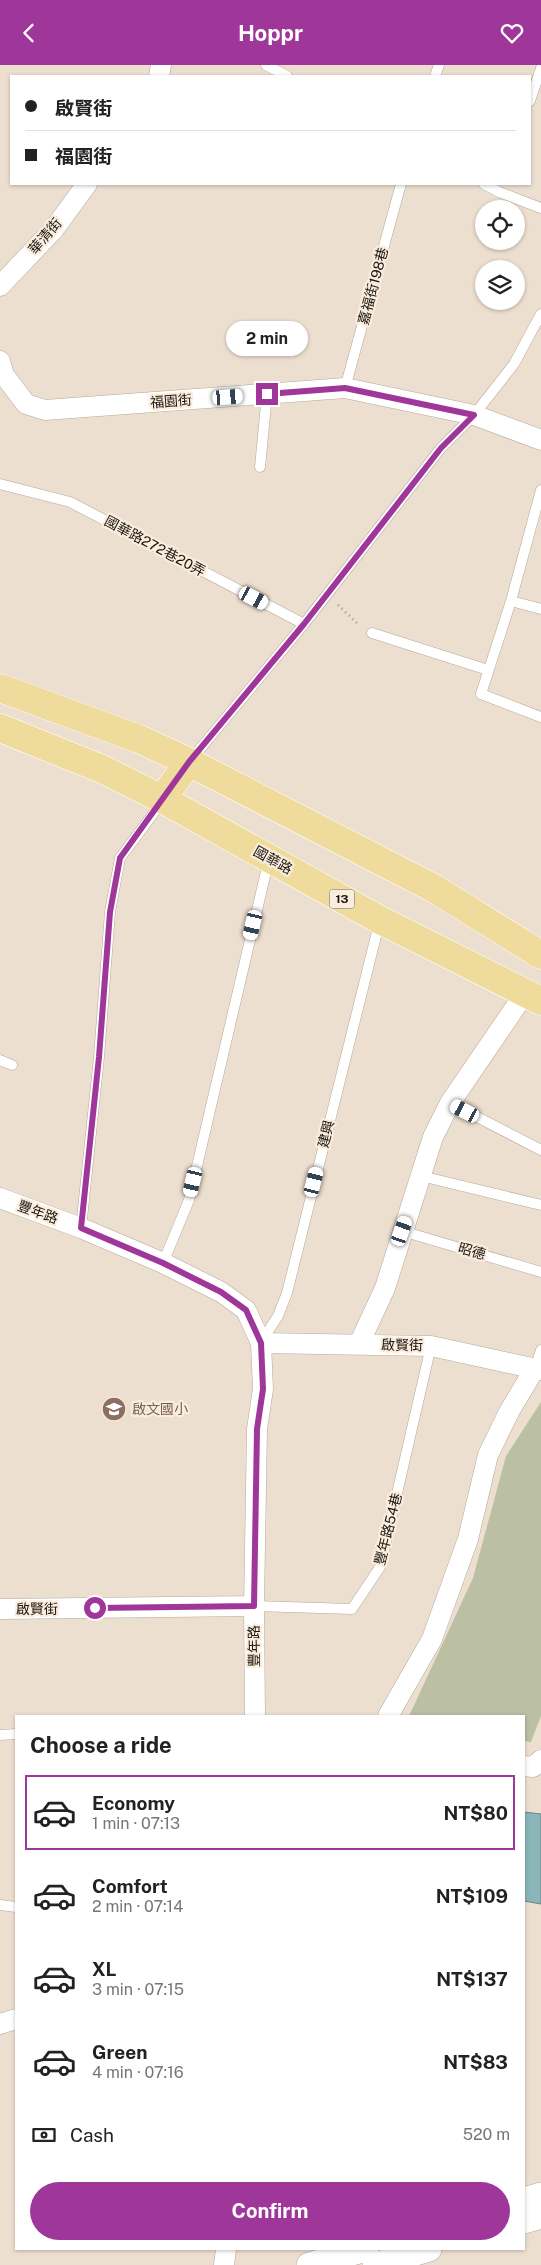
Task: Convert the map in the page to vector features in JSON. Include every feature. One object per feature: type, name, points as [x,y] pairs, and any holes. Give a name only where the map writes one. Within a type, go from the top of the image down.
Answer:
[{"type":"main road","points":[[0,688],[139,739],[189,762],[436,889],[541,955]]},
{"type":"main road","name":"國華路","points":[[0,728],[102,769],[162,799],[380,920],[533,997]]},
{"type":"main road","points":[[162,799],[189,762]]},
{"type":"main road","points":[[533,997],[541,969]]},
{"type":"street","name":"華清街","points":[[0,286],[54,229],[86,185]]},
{"type":"street","name":"福園街","points":[[0,361],[4,375],[26,404],[45,410],[345,388],[474,415],[541,440]]},
{"type":"street","points":[[359,1344],[384,1288],[433,1137],[450,1103],[533,997]]},
{"type":"street","name":"豐年路","points":[[0,1197],[81,1228],[163,1263],[221,1292],[246,1310],[261,1343],[263,1389],[257,1429],[254,1606],[255,1715]]},
{"type":"street","name":"啟賢街","points":[[261,1343],[431,1346],[539,1363]]},
{"type":"street","points":[[389,1715],[432,1639],[468,1539],[488,1455],[509,1412],[539,1363]]},
{"type":"street","name":"啟賢街","points":[[0,1609],[254,1606]]},
{"type":"street","points":[[525,1766],[533,1767],[541,1760]]},
{"type":"street","points":[[0,2024],[15,2019]]},
{"type":"street","points":[[525,2200],[541,2195]]},
{"type":"street","points":[[525,2221],[541,2216]]},
{"type":"street","points":[[224,2265],[226,2250]]},
{"type":"street","points":[[309,2265],[421,2250]]},
{"type":"lane","points":[[266,65],[285,75]]},
{"type":"lane","points":[[531,98],[541,68]]},
{"type":"lane","name":"嘉福街198巷","points":[[345,388],[401,185]]},
{"type":"lane","points":[[488,185],[501,188],[541,208]]},
{"type":"lane","points":[[189,762],[304,624],[441,448],[474,415],[514,364],[541,314]]},
{"type":"lane","points":[[260,467],[267,394]]},
{"type":"lane","name":"國華路272巷20弄","points":[[0,484],[70,502],[304,624]]},
{"type":"lane","points":[[541,490],[511,601],[481,694],[541,717]]},
{"type":"lane","points":[[511,601],[541,609]]},
{"type":"lane","points":[[372,633],[488,670]]},
{"type":"lane","points":[[81,1228],[98,1067],[110,912],[120,858],[162,799]]},
{"type":"lane","points":[[163,1263],[189,1200],[269,858]]},
{"type":"lane","name":"建興","points":[[261,1343],[278,1316],[287,1293],[380,920]]},
{"type":"lane","points":[[0,1060],[12,1065]]},
{"type":"lane","points":[[450,1103],[541,1150]]},
{"type":"lane","points":[[421,1176],[541,1205]]},
{"type":"lane","name":"昭德","points":[[402,1231],[541,1272]]},
{"type":"lane","name":"豐年路54巷","points":[[254,1606],[352,1609],[380,1567],[431,1346]]},
{"type":"lane","points":[[0,1735],[15,1734]]},
{"type":"lane","points":[[0,1905],[15,1907]]},
{"type":"lane","points":[[0,2014],[15,2015]]},
{"type":"path","points":[[326,595],[364,629],[372,633]]},
{"type":"green space","points":[[541,1402],[541,1716],[531,1742],[525,1741],[525,1715],[409,1715],[473,1578],[506,1456]]},
{"type":"water","points":[[525,1812],[541,1814],[541,1904],[525,1901]]},
{"type":"place","name":"啟文國小","points":[[114,1409]]},
{"type":"route","points":[[95,1608],[254,1606],[257,1429],[263,1389],[261,1343],[246,1310],[221,1292],[163,1263],[81,1228],[106,981],[110,912],[120,858],[189,762],[209,741],[304,624],[441,448],[474,415],[345,388],[267,394]]}]
